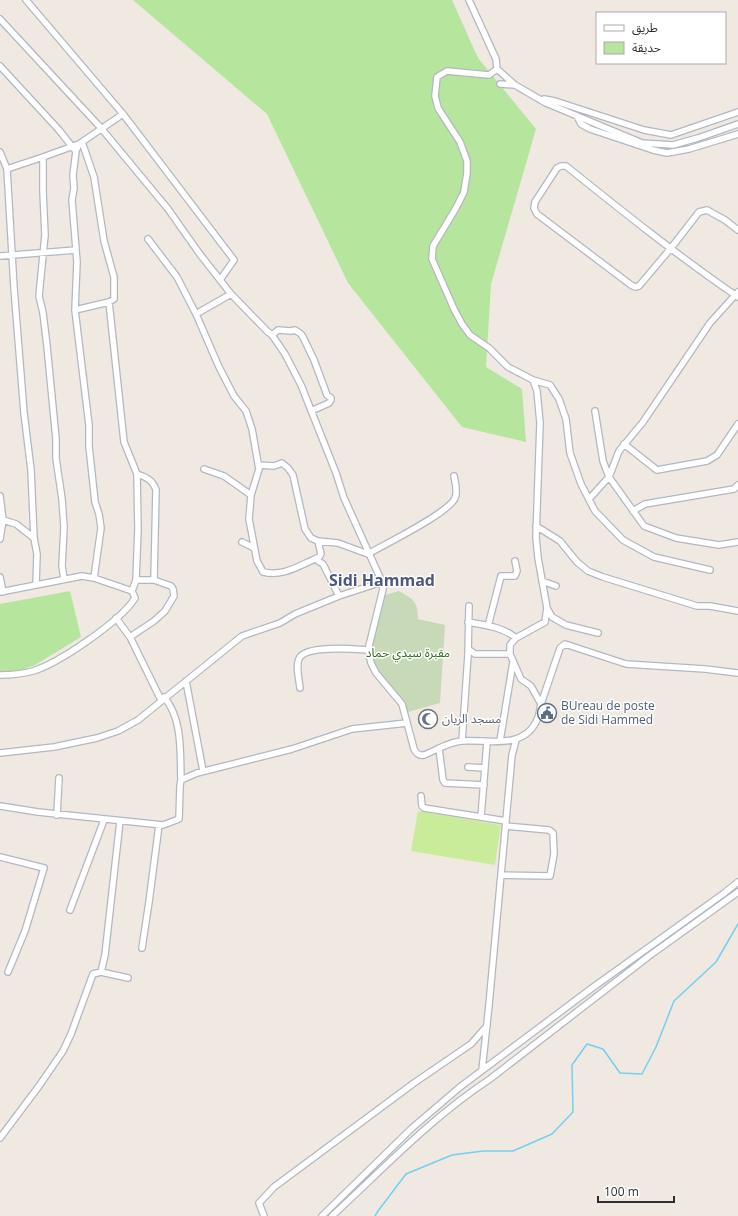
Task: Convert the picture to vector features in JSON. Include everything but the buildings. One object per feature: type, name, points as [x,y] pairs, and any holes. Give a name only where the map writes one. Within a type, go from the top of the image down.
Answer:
[{"type":"street","points":[[26,0],[122,114],[234,260],[220,280]]},
{"type":"street","points":[[469,0],[496,60],[497,69],[515,85],[538,98],[577,116],[642,143],[673,145],[738,124]]},
{"type":"street","points":[[0,19],[101,128],[168,210],[220,280],[272,335],[285,354],[301,385],[336,473],[344,498],[368,554],[382,582],[383,589],[368,650],[370,663],[376,673],[401,702],[410,737],[416,753],[424,755],[447,744],[462,741],[487,742],[516,740],[527,734],[536,722],[560,648],[564,644],[626,664],[705,669],[738,673]]},
{"type":"street","points":[[0,66],[59,130],[74,149],[74,188],[72,200],[77,262],[75,310],[89,424],[94,502],[99,514],[101,528],[94,578]]},
{"type":"street","points":[[497,69],[489,75],[447,71],[437,77],[435,96],[438,108],[460,142],[467,162],[467,174],[464,192],[433,246],[432,259],[454,309],[470,335],[489,348],[508,367],[533,380],[550,385],[559,399],[566,420],[570,453],[581,484],[596,511],[623,540],[654,557],[710,570]]},
{"type":"street","points":[[500,84],[515,85]]},
{"type":"street","points":[[538,98],[556,101],[644,130],[672,135],[738,112]]},
{"type":"street","points":[[7,169],[43,157],[74,149],[122,114]]},
{"type":"street","points":[[577,116],[581,124],[590,130],[667,153],[689,149],[738,134]]},
{"type":"street","points":[[75,310],[109,302],[114,299],[114,277],[104,240],[94,177],[81,143]]},
{"type":"street","points":[[0,152],[7,169],[11,255],[24,413],[31,470],[34,538],[37,554],[36,585]]},
{"type":"street","points":[[43,157],[45,235],[39,296],[43,313],[47,346],[56,439],[56,458],[62,499],[64,527],[62,566],[64,579]]},
{"type":"street","points":[[589,499],[609,477],[619,451],[643,422],[710,323],[737,295],[671,248],[566,166],[557,168],[534,202],[534,208],[537,214],[635,287],[638,286],[671,248],[699,212],[702,210],[707,210],[725,220],[738,230]]},
{"type":"street","points":[[148,240],[177,277],[196,314],[219,367],[234,396],[246,411],[252,430],[259,469],[251,495],[249,519],[259,567],[263,572],[269,574],[288,572],[320,557],[321,554],[318,540]]},
{"type":"street","points":[[0,256],[76,250]]},
{"type":"street","points":[[196,314],[232,294]]},
{"type":"street","points":[[0,675],[16,675],[35,670],[65,655],[88,641],[116,618],[132,603],[135,598],[132,591],[136,580],[138,529],[137,474],[124,442],[109,302]]},
{"type":"street","points":[[272,335],[278,330],[295,330],[303,337],[314,360],[327,395],[331,398],[329,403],[311,411]]},
{"type":"street","points":[[533,380],[537,391],[540,423],[536,526],[538,558],[547,608],[552,617],[566,625],[598,633]]},
{"type":"street","points":[[595,410],[603,461],[609,477],[644,526],[676,538],[719,545],[738,542]]},
{"type":"street","points":[[624,444],[657,470],[707,461],[717,455],[738,424]]},
{"type":"street","points":[[258,465],[274,466],[282,463],[291,471],[305,529],[312,538],[338,542],[368,554]]},
{"type":"street","points":[[204,469],[224,476],[251,495]]},
{"type":"street","points":[[137,474],[148,478],[154,484],[156,490],[154,580]]},
{"type":"street","points":[[368,554],[439,514],[452,504],[456,496],[454,476]]},
{"type":"street","points":[[633,511],[645,504],[734,489],[738,485]]},
{"type":"street","points":[[0,496],[2,502],[3,520],[0,539]]},
{"type":"street","points":[[3,520],[16,524],[34,538]]},
{"type":"street","points":[[536,526],[560,541],[577,562],[588,571],[595,574],[697,606],[710,606],[738,611]]},
{"type":"street","points":[[242,542],[254,548]]},
{"type":"street","points":[[315,559],[323,564],[339,596]]},
{"type":"street","points":[[488,626],[501,576],[515,576],[518,571],[515,561]]},
{"type":"street","points":[[0,578],[2,592],[82,576],[94,578],[132,591]]},
{"type":"street","points":[[130,637],[154,621],[165,611],[174,596],[171,586],[154,580],[136,580]]},
{"type":"street","points":[[542,581],[556,586]]},
{"type":"street","points":[[0,753],[54,747],[97,738],[118,731],[138,720],[242,636],[280,622],[295,614],[339,596],[382,582]]},
{"type":"street","points":[[462,741],[468,649],[469,606]]},
{"type":"street","points":[[545,622],[547,608]]},
{"type":"street","points":[[541,704],[531,686],[521,679],[510,654],[510,645],[516,638],[552,617]]},
{"type":"street","points":[[0,806],[57,815],[163,826],[179,819],[181,780],[180,742],[172,706],[163,699],[130,637],[116,618]]},
{"type":"street","points":[[468,622],[509,632],[516,638]]},
{"type":"street","points":[[300,688],[298,665],[300,656],[309,651],[326,649],[368,650]]},
{"type":"street","points":[[468,649],[475,654],[510,654]]},
{"type":"street","points":[[500,741],[513,662]]},
{"type":"street","points":[[186,681],[204,771]]},
{"type":"street","points":[[181,780],[204,771],[292,749],[352,729],[407,723]]},
{"type":"street","points":[[482,1070],[512,755],[516,740]]},
{"type":"street","points":[[481,817],[487,742]]},
{"type":"street","points":[[439,748],[443,780],[445,782],[484,785]]},
{"type":"street","points":[[468,767],[485,768]]},
{"type":"street","points":[[57,815],[59,778]]},
{"type":"street","points":[[421,796],[422,806],[424,808],[549,830],[553,833],[554,854],[550,876],[501,875]]},
{"type":"street","points":[[70,910],[104,820]]},
{"type":"street","points":[[101,972],[105,955],[120,821]]},
{"type":"street","points":[[142,948],[158,825]]},
{"type":"street","points":[[0,857],[44,868],[25,931],[8,972]]},
{"type":"street","points":[[322,1216],[412,1128],[460,1087],[592,988],[710,904],[738,882]]},
{"type":"street","points":[[332,1216],[418,1135],[467,1094],[649,956],[738,892]]},
{"type":"street","points":[[706,915],[710,904]]},
{"type":"street","points":[[0,1138],[63,1051],[93,974],[101,972],[128,978]]},
{"type":"street","points":[[264,1216],[259,1203],[274,1188],[414,1083],[471,1044],[487,1025]]},
{"type":"street","points":[[489,1065],[490,1078]]},
{"type":"green space","points":[[133,0],[452,0],[478,58],[536,129],[491,284],[486,367],[522,389],[526,442],[462,427],[348,283],[267,114]]},
{"type":"green space","points":[[70,591],[81,637],[35,665],[16,672],[0,672],[0,604]]},
{"type":"green space","name":"مقبرة سيدي حماد","points":[[399,591],[414,601],[417,608],[418,619],[445,625],[440,703],[408,712],[401,698],[379,675],[372,659],[372,646],[385,595]]},
{"type":"green space","points":[[418,811],[501,825],[495,865],[411,851]]},
{"type":"waterway","points":[[375,1216],[406,1174],[452,1155],[483,1151],[513,1151],[552,1134],[573,1112],[572,1065],[587,1044],[603,1049],[620,1073],[642,1074],[656,1047],[674,1001],[716,962],[738,924]]},
{"type":"place","name":"BUreau de poste de Sidi Hammed","points":[[547,713]]},
{"type":"place","name":"مسجد الريان","points":[[428,719]]},
{"type":"district","name":"Sidi Hammad","points":[[382,580]]}]
